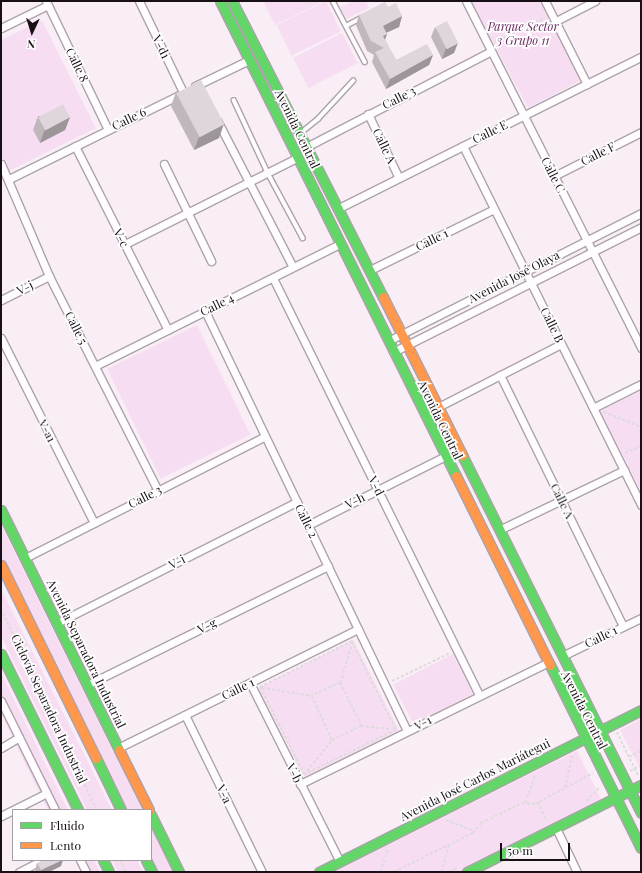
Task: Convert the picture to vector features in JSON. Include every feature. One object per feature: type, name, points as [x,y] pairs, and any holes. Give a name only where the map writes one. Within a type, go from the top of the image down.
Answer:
[{"type":"street","name":"V-d1","points":[[139,1],[183,92]]},
{"type":"street","name":"Avenida Central","points":[[220,1],[584,738],[641,848]]},
{"type":"street","name":"Avenida Central","points":[[232,1],[308,146],[406,346],[641,813]]},
{"type":"street","name":"Calle C","points":[[466,1],[494,50],[554,176],[641,348]]},
{"type":"street","points":[[545,1],[587,84]]},
{"type":"street","points":[[554,18],[595,1]]},
{"type":"street","points":[[1,28],[47,3]]},
{"type":"street","name":"Calle 8","points":[[47,3],[108,130]]},
{"type":"street","name":"Calle 3","points":[[308,146],[494,50]]},
{"type":"street","name":"Calle E","points":[[338,208],[641,57]]},
{"type":"street","name":"Calle 6","points":[[9,179],[183,92],[200,89],[249,60]]},
{"type":"street","points":[[213,113],[293,267]]},
{"type":"street","name":"Calle A","points":[[368,114],[399,178]]},
{"type":"street","name":"Calle F","points":[[554,176],[641,132]]},
{"type":"street","name":"V-c","points":[[75,146],[168,330]]},
{"type":"street","name":"Calle B","points":[[463,146],[641,504]]},
{"type":"street","points":[[124,244],[297,158]]},
{"type":"street","name":"Calle 5","points":[[1,164],[9,179],[8,183],[49,276],[158,491]]},
{"type":"street","points":[[164,164],[211,261]]},
{"type":"street","name":"Calle 1","points":[[370,270],[494,209]]},
{"type":"street","name":"Avenida José Olaya","points":[[388,341],[641,213]]},
{"type":"street","name":"Avenida José Olaya","points":[[393,352],[641,227]]},
{"type":"street","name":"Calle 4","points":[[95,366],[340,244]]},
{"type":"street","name":"V-j","points":[[1,300],[49,276]]},
{"type":"street","name":"V-d","points":[[273,278],[479,695]]},
{"type":"street","name":"Calle 2","points":[[205,311],[407,731]]},
{"type":"street","name":"V-a1","points":[[1,338],[94,523]]},
{"type":"street","points":[[438,407],[561,344]]},
{"type":"street","name":"Calle A","points":[[500,375],[624,626]]},
{"type":"street","points":[[593,408],[641,384]]},
{"type":"street","name":"Calle 3","points":[[25,558],[265,436]]},
{"type":"street","name":"V-h","points":[[308,525],[445,456]]},
{"type":"street","points":[[499,530],[624,470]]},
{"type":"street","name":"V-i","points":[[57,623],[297,502]]},
{"type":"street","name":"Avenida Separadora Industrial","points":[[1,510],[148,809]]},
{"type":"street","points":[[1,565],[121,809]]},
{"type":"street","name":"V-g","points":[[87,685],[328,566]]},
{"type":"street","name":"Calle 1","points":[[562,656],[641,618]]},
{"type":"street","name":"Calle 1","points":[[118,748],[358,629]]},
{"type":"street","points":[[1,654],[78,809]]},
{"type":"street","name":"V-1","points":[[300,784],[547,663]]},
{"type":"street","name":"V-b","points":[[250,683],[340,862]]},
{"type":"street","points":[[1,701],[55,809]]},
{"type":"street","name":"Avenida José Carlos Mariátegui","points":[[319,872],[641,710]]},
{"type":"street","name":"V-a","points":[[185,715],[262,872]]},
{"type":"street","points":[[1,748],[19,737]]},
{"type":"street","points":[[467,872],[641,784]]},
{"type":"street","points":[[15,809],[47,793]]},
{"type":"street","points":[[1,816],[12,810]]},
{"type":"street","points":[[152,817],[179,872]]},
{"type":"street","points":[[554,829],[577,872]]},
{"type":"street","points":[[19,872],[41,861]]},
{"type":"street","points":[[80,861],[86,872]]},
{"type":"street","points":[[104,861],[109,872]]},
{"type":"street","points":[[146,861],[152,872]]},
{"type":"lane","points":[[333,1],[365,62]]},
{"type":"lane","points":[[346,26],[366,15]]},
{"type":"lane","points":[[301,133],[318,119],[354,82]]},
{"type":"lane","points":[[234,100],[268,173],[303,238]]},
{"type":"path","points":[[494,43],[554,18]]},
{"type":"path","points":[[490,36],[494,43],[494,50]]},
{"type":"path","points":[[602,411],[609,408]]},
{"type":"path","points":[[602,411],[606,418]]},
{"type":"path","points":[[602,411],[641,427]]},
{"type":"path","points":[[624,454],[641,446]]},
{"type":"path","points":[[620,447],[627,460]]},
{"type":"path","name":"Ciclovía Separadora Industrial","points":[[1,609],[97,809]]},
{"type":"path","points":[[358,629],[352,641],[340,683],[361,726]]},
{"type":"path","points":[[260,687],[352,641]]},
{"type":"path","points":[[352,641],[396,730]]},
{"type":"path","points":[[385,685],[457,650]]},
{"type":"path","points":[[250,683],[260,687],[312,696],[340,683]]},
{"type":"path","points":[[260,687],[304,775]]},
{"type":"path","points":[[312,696],[332,740]]},
{"type":"path","points":[[613,724],[641,784]]},
{"type":"path","points":[[300,784],[304,775],[332,740],[361,726],[407,731]]},
{"type":"path","points":[[304,775],[396,730]]},
{"type":"path","points":[[565,788],[573,757],[569,746]]},
{"type":"path","points":[[629,757],[641,751]]},
{"type":"path","points":[[525,803],[536,773],[532,765]]},
{"type":"path","points":[[394,872],[474,831],[481,823],[525,803],[538,802],[594,772]]},
{"type":"path","points":[[538,802],[554,829]]},
{"type":"path","points":[[440,811],[445,820],[474,831]]},
{"type":"path","points":[[380,872],[388,847],[384,839]]},
{"type":"path","points":[[441,872],[449,844]]},
{"type":"path","points":[[120,861],[126,872]]},
{"type":"green space","points":[[263,1],[324,1],[275,25]]},
{"type":"green space","points":[[326,1],[341,32],[291,56],[277,25]]},
{"type":"green space","points":[[354,1],[366,1],[369,8],[346,19],[340,7]]},
{"type":"green space","name":"Parque Sector 3 Grupo 11","points":[[471,1],[540,1],[582,80],[528,108]]},
{"type":"green space","points":[[42,20],[96,128],[7,172],[1,161],[1,40]]},
{"type":"green space","points":[[342,33],[357,63],[308,88],[293,58]]},
{"type":"green space","points":[[197,325],[250,435],[161,478],[107,369]]},
{"type":"green space","points":[[641,391],[641,491],[600,411]]},
{"type":"green space","points":[[1,525],[142,809],[127,809],[1,557]]},
{"type":"green space","points":[[1,589],[111,809],[87,809],[1,636]]},
{"type":"green space","points":[[353,640],[399,731],[305,779],[259,688]]},
{"type":"green space","points":[[453,654],[473,694],[414,725],[393,684]]},
{"type":"green space","points":[[1,673],[67,809],[47,809],[1,714]]},
{"type":"green space","points":[[641,719],[641,771],[620,730]]},
{"type":"green space","points":[[577,751],[602,801],[460,872],[334,872]]},
{"type":"green space","points":[[152,829],[173,872],[158,872],[152,860]]},
{"type":"green space","points":[[86,861],[94,861],[100,872],[91,872]]},
{"type":"green space","points":[[112,861],[138,861],[143,872],[118,872]]},
{"type":"building","points":[[385,2],[388,7],[396,3],[402,16],[383,26],[387,34],[383,36],[396,60],[427,44],[433,55],[390,79],[375,52],[384,48],[371,41],[359,15]]},
{"type":"building","points":[[447,21],[458,43],[447,49],[435,27]]},
{"type":"building","points":[[201,80],[224,124],[200,137],[176,93]]},
{"type":"building","points":[[63,104],[70,117],[45,130],[38,117]]},
{"type":"building","points":[[41,861],[60,861],[41,870],[37,863]]},
{"type":"traffic: fast","points":[[220,1],[456,476]]},
{"type":"traffic: fast","points":[[232,1],[383,297]]},
{"type":"traffic: fast","points":[[462,455],[641,813]]},
{"type":"traffic: fast","points":[[1,510],[119,750]]},
{"type":"traffic: fast","points":[[1,654],[78,809]]},
{"type":"traffic: fast","points":[[550,665],[641,848]]},
{"type":"traffic: fast","points":[[319,872],[641,710]]},
{"type":"traffic: fast","points":[[96,758],[121,809]]},
{"type":"traffic: fast","points":[[467,872],[641,785]]},
{"type":"traffic: fast","points":[[152,817],[179,872]]},
{"type":"traffic: fast","points":[[104,861],[109,872]]},
{"type":"traffic: fast","points":[[146,861],[152,872]]},
{"type":"traffic: slow","points":[[383,297],[462,455]]},
{"type":"traffic: slow","points":[[456,476],[550,665]]},
{"type":"traffic: slow","points":[[1,565],[96,758]]},
{"type":"traffic: slow","points":[[119,750],[148,809]]}]
